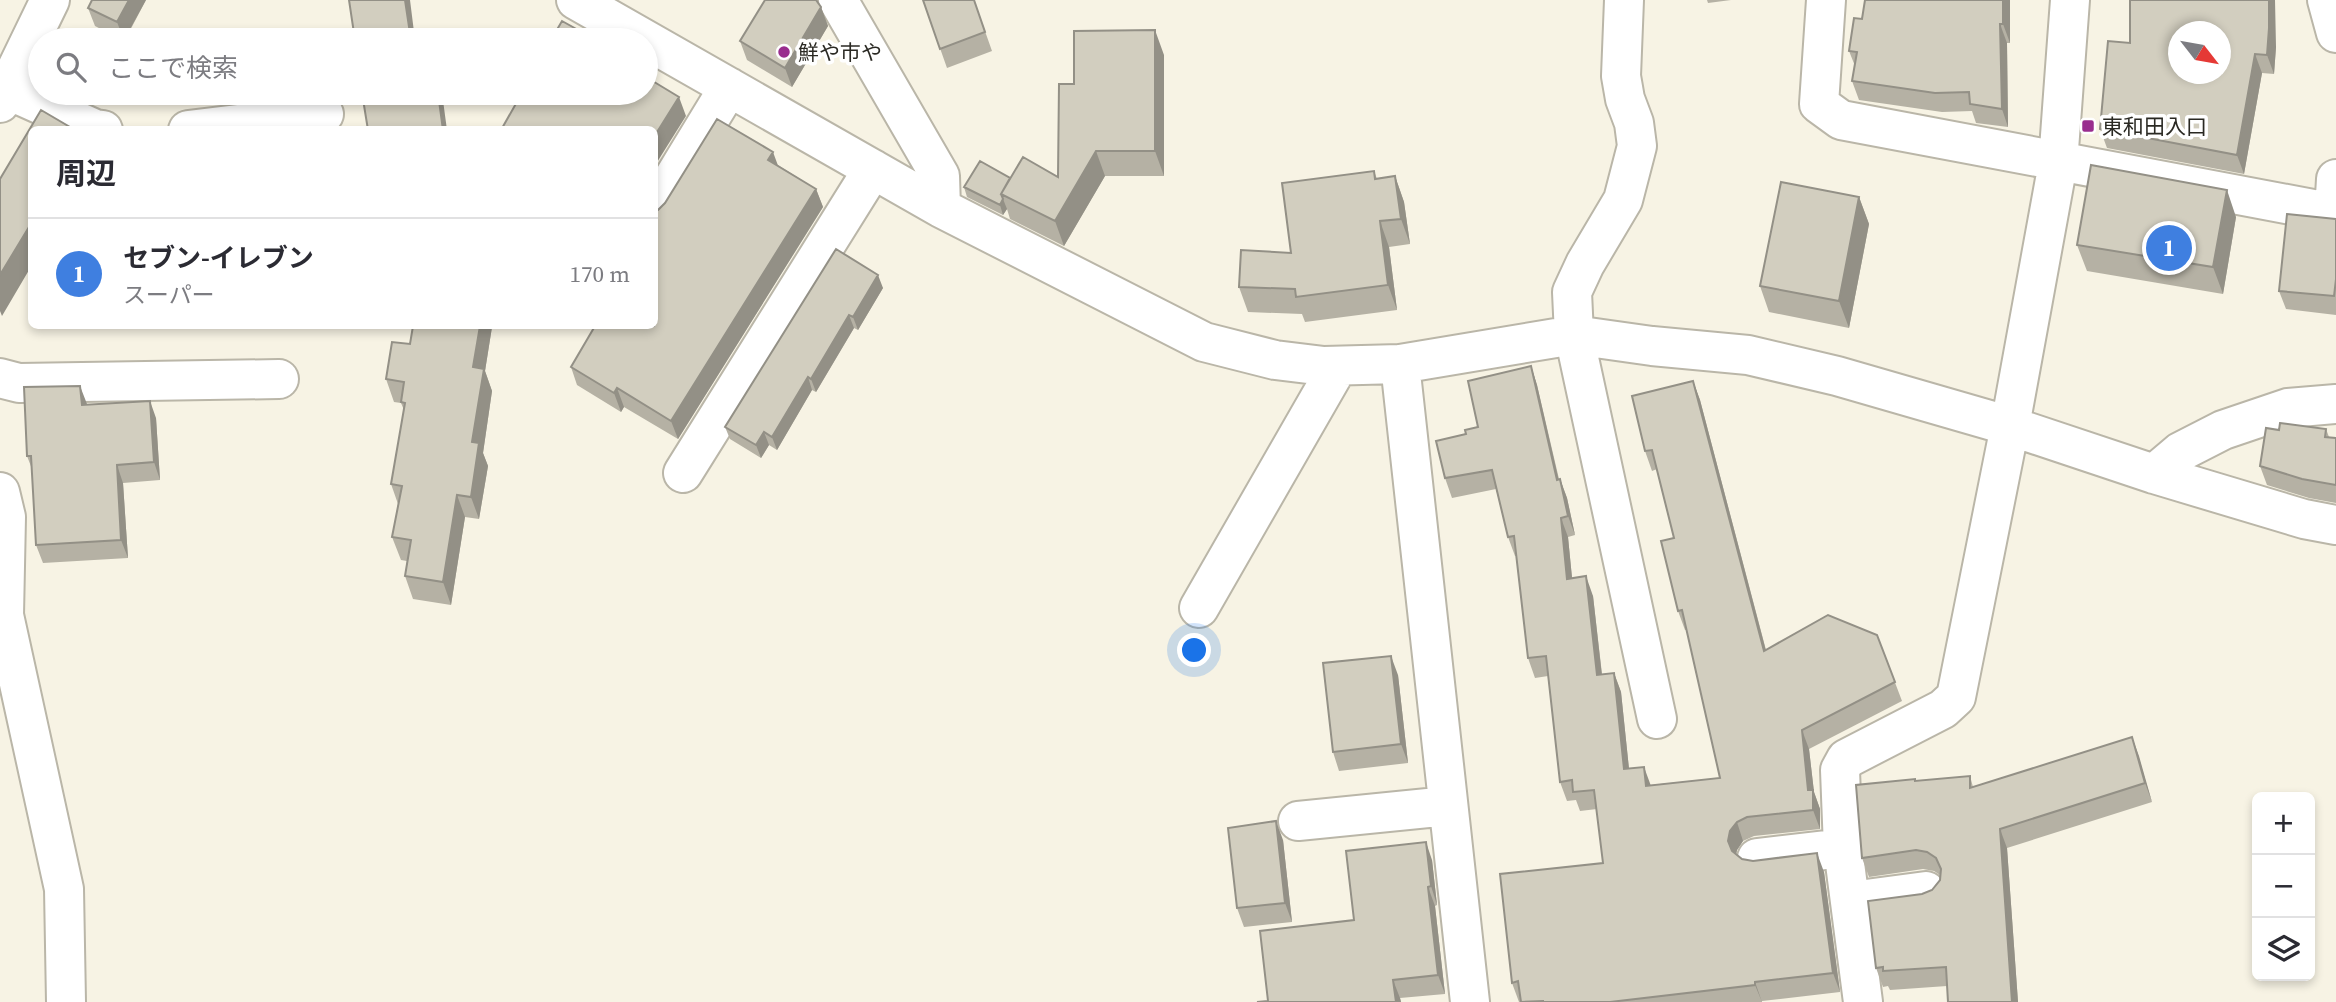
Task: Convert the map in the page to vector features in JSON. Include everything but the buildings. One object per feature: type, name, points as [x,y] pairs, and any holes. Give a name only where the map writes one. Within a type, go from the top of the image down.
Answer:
[{"type":"street","points":[[37,28],[50,0]]},
{"type":"street","points":[[576,0],[625,28]]},
{"type":"street","points":[[838,0],[940,176],[941,208]]},
{"type":"street","points":[[1624,0],[1621,76],[1637,146],[1623,200],[1585,264],[1572,292],[1573,335],[1657,719]]},
{"type":"street","points":[[1826,0],[1819,104],[1841,120],[2334,214],[2336,179]]},
{"type":"street","points":[[1863,1002],[1843,848],[1840,770],[1846,759],[1943,709],[1956,697],[2010,426],[2058,163],[2070,0]]},
{"type":"street","points":[[2327,0],[2336,33]]},
{"type":"street","points":[[28,46],[4,96],[28,105]]},
{"type":"street","points":[[658,47],[941,208],[1204,342],[1275,360],[1324,366],[1400,363],[1573,335],[1748,355],[1837,376],[2010,426],[2154,474],[2304,519],[2336,525]]},
{"type":"street","points":[[658,203],[729,87]]},
{"type":"street","points":[[29,105],[87,126]]},
{"type":"street","points":[[222,126],[324,114]]},
{"type":"street","points":[[683,473],[873,170]]},
{"type":"street","points":[[1400,363],[1470,1002]]},
{"type":"street","points":[[1199,608],[1338,366]]},
{"type":"street","points":[[0,378],[19,383],[279,379]]},
{"type":"street","points":[[2154,474],[2180,452],[2223,429],[2288,408],[2336,404]]},
{"type":"street","points":[[0,492],[6,517],[4,615],[64,889],[66,1002]]},
{"type":"street","points":[[1298,821],[1448,806]]},
{"type":"street","points":[[1757,858],[1843,848]]},
{"type":"street","points":[[1851,901],[1926,891]]},
{"type":"place","name":"鮮や市や","points":[[784,52]]},
{"type":"place","name":"東和田入口","points":[[2088,126]]},
{"type":"place","name":"セブン-イレブン","points":[[2169,248]]}]
